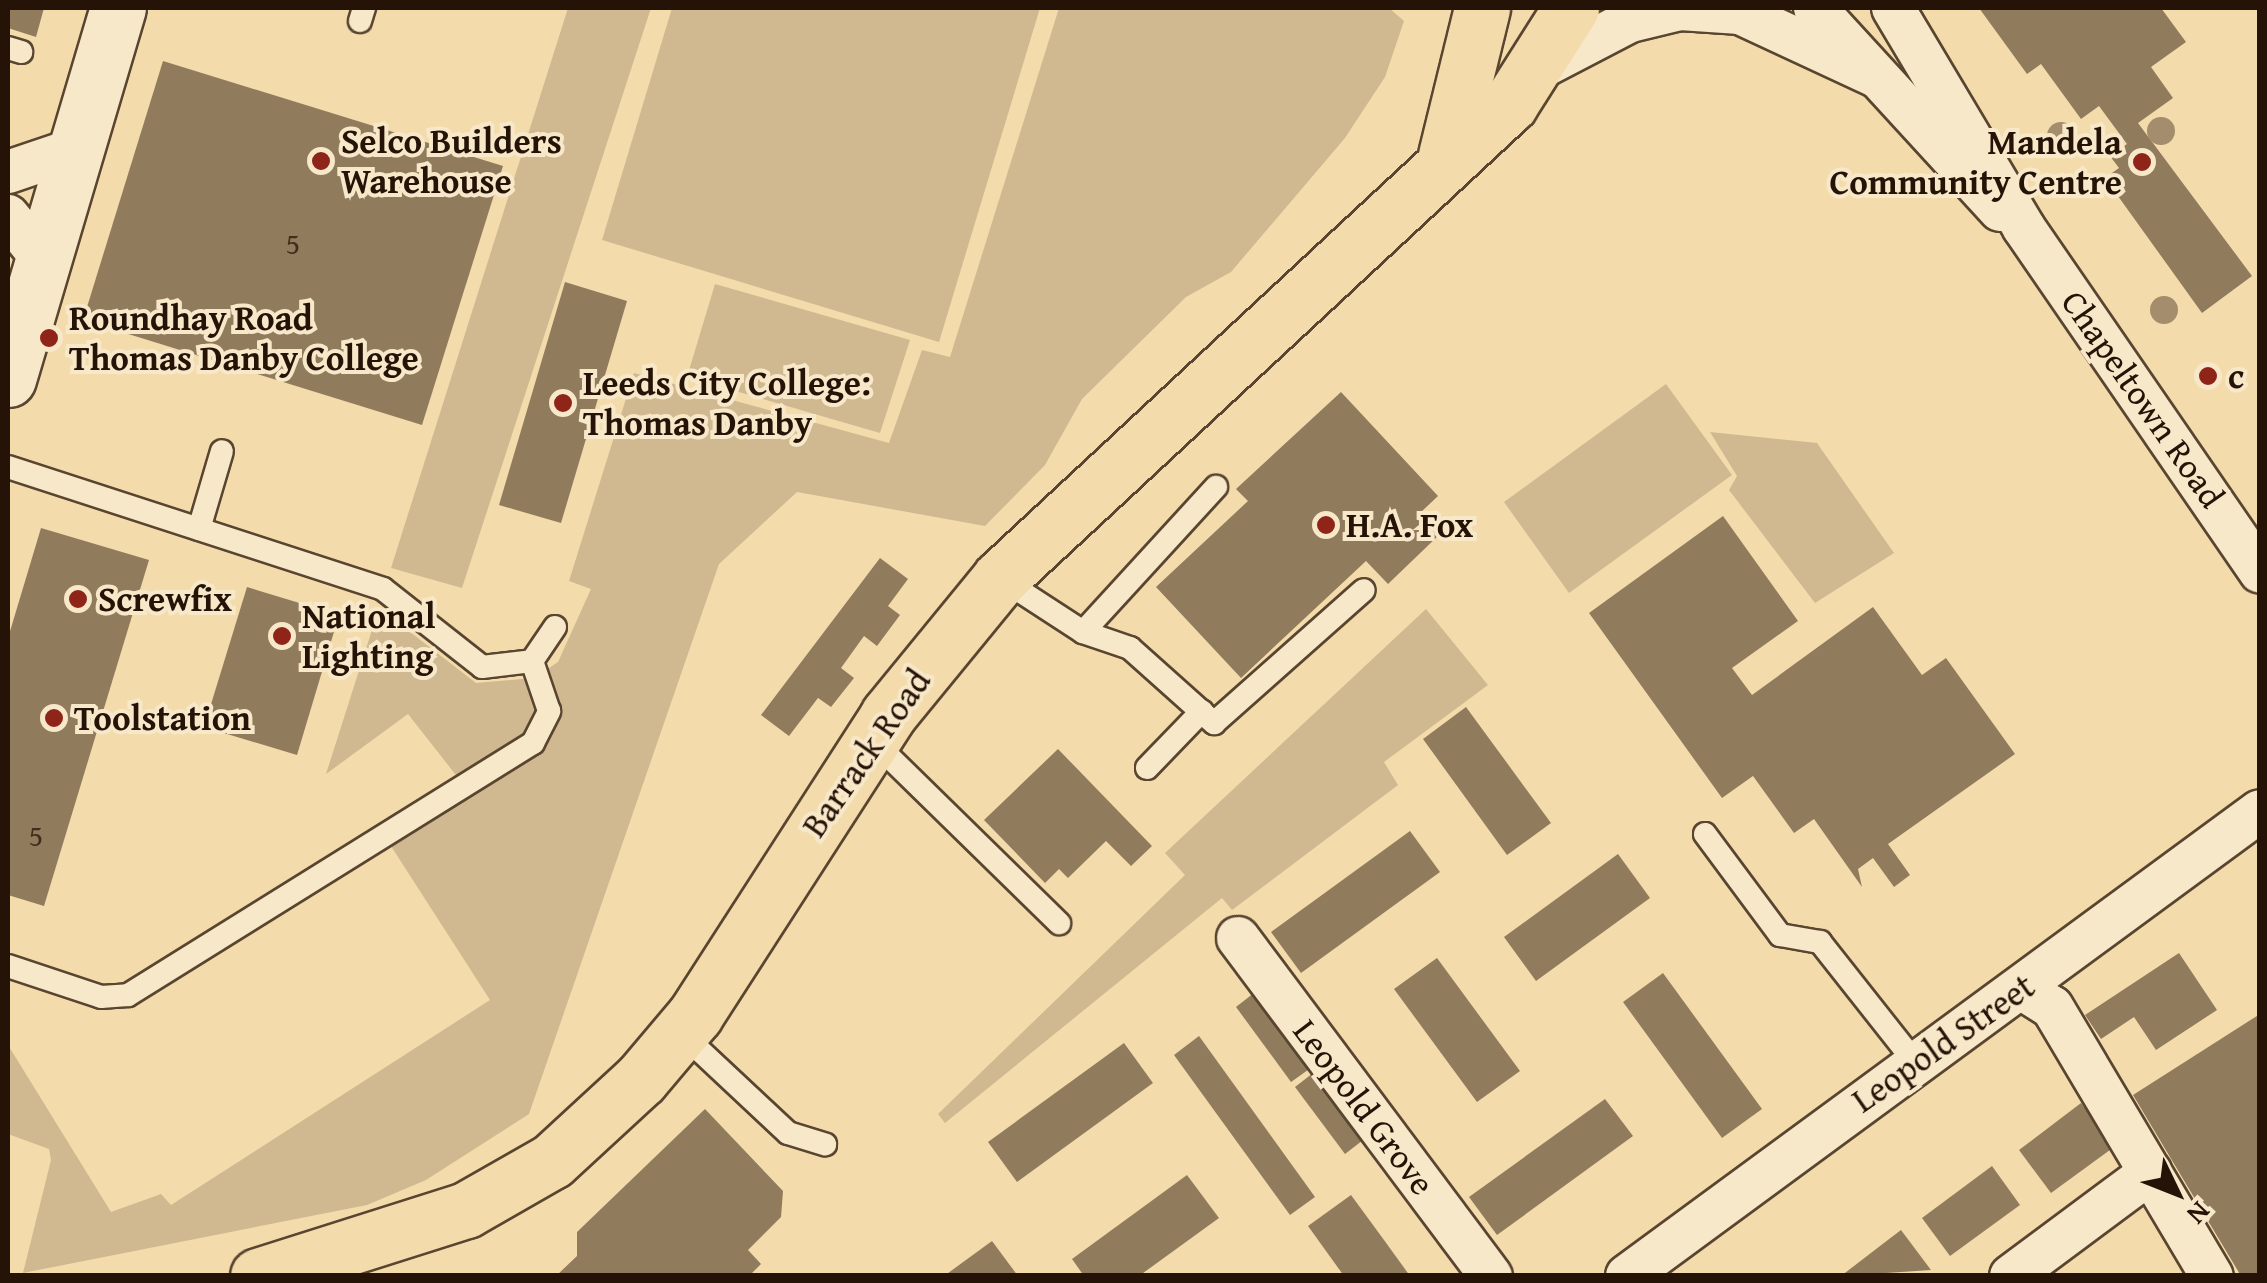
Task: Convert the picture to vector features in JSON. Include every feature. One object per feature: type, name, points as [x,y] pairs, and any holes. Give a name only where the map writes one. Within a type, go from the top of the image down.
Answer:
[{"type":"main road","points":[[1446,155],[1482,8]]},
{"type":"main road","name":"Barrack Road","points":[[258,1276],[353,1263],[466,1210],[552,1161],[680,1032],[872,740],[1000,578],[1538,69],[1572,8]]},
{"type":"street","points":[[8,378],[118,8]]},
{"type":"street","name":"Chapeltown Road","points":[[1815,8],[1968,184],[2024,228]]},
{"type":"street","name":"Chapeltown Road","points":[[1893,8],[2024,228],[2260,572]]},
{"type":"street","name":"Chapeltown Road","points":[[1538,69],[1630,22],[1680,9],[1740,13],[1876,76]]},
{"type":"street","points":[[8,172],[76,149]]},
{"type":"street","points":[[8,216],[43,259]]},
{"type":"street","name":"Leopold Street","points":[[1626,1276],[1914,1061],[2021,988],[2260,812]]},
{"type":"street","name":"Leopold Grove","points":[[1238,938],[1491,1276]]},
{"type":"street","points":[[2021,988],[2052,1007],[2212,1276]]},
{"type":"street","points":[[2011,1276],[2151,1172]]},
{"type":"lane","points":[[200,529],[222,452]]},
{"type":"lane","points":[[8,467],[383,589],[482,667],[532,661],[555,628]]},
{"type":"lane","points":[[1083,632],[1216,487]]},
{"type":"lane","points":[[1000,578],[1083,632],[1130,648],[1214,722],[1364,590]]},
{"type":"lane","points":[[8,966],[101,997],[128,995],[533,743],[549,711],[532,661]]},
{"type":"lane","points":[[1146,768],[1202,711]]},
{"type":"lane","points":[[872,740],[1059,922]]},
{"type":"lane","points":[[1705,834],[1780,935],[1820,942],[1914,1061]]},
{"type":"lane","points":[[680,1032],[788,1132],[825,1144]]},
{"type":"shaded area","points":[[568,8],[651,8],[462,588],[391,568]]},
{"type":"shaded area","points":[[672,8],[1040,8],[939,342],[602,240]]},
{"type":"shaded area","points":[[1059,8],[1389,8],[1404,21],[1385,77],[1345,138],[1231,272],[1186,297],[1082,399],[1045,465],[985,526],[797,492],[719,564],[529,1114],[426,1180],[367,1205],[23,1273],[51,1160],[49,1149],[8,1134],[8,1045],[111,1212],[161,1194],[171,1205],[490,1000],[389,843],[466,788],[408,714],[326,774],[379,608],[476,683],[534,678],[558,662],[591,589],[569,581],[634,373],[889,443],[922,350],[950,357]]},
{"type":"shaded area","points":[[715,284],[910,340],[880,433],[687,377]]},
{"type":"shaded area","points":[[1666,384],[1732,475],[1569,593],[1504,502]]},
{"type":"shaded area","points":[[1710,432],[1817,443],[1894,553],[1815,603],[1729,490],[1737,476]]},
{"type":"shaded area","points":[[1426,609],[1488,685],[1384,762],[1398,785],[1232,910],[1222,898],[945,1123],[938,1114],[1185,875],[1165,853]]},
{"type":"building","points":[[8,8],[44,8],[36,37],[8,28]]},
{"type":"building","name":"Mandela Community Centre","points":[[1979,8],[2161,8],[2186,42],[2151,67],[2173,98],[2138,123],[2252,276],[2202,313],[2105,178],[2119,168],[2110,156],[2127,144],[2099,106],[2081,119],[2041,64],[2027,74]]},
{"type":"building","points":[[163,61],[503,166],[422,425],[83,320]]},
{"type":"building","name":"Leeds City College: Thomas Danby","points":[[565,282],[627,301],[561,523],[499,505]]},
{"type":"building","name":"H.A. Fox","points":[[1341,392],[1438,496],[1419,514],[1439,535],[1388,584],[1366,561],[1241,678],[1156,587],[1248,501],[1236,489]]},
{"type":"building","points":[[1723,516],[1798,621],[1732,668],[1752,695],[1873,607],[1922,675],[1946,658],[2015,754],[1888,844],[1910,875],[1894,887],[1873,858],[1858,869],[1862,887],[1814,819],[1794,833],[1753,776],[1722,798],[1589,613]]},
{"type":"building","points":[[41,528],[149,560],[44,906],[8,895],[8,638]]},
{"type":"building","points":[[880,558],[908,579],[888,606],[900,615],[877,646],[864,636],[841,668],[854,678],[831,707],[818,698],[789,736],[761,715]]},
{"type":"building","points":[[247,587],[339,615],[297,755],[204,727]]},
{"type":"building","points":[[1466,707],[1551,823],[1507,855],[1423,739]]},
{"type":"building","points":[[1058,749],[1152,846],[1131,866],[1106,841],[1068,878],[1059,869],[1045,883],[984,820]]},
{"type":"building","points":[[1410,831],[1440,872],[1301,973],[1271,932]]},
{"type":"building","points":[[1618,854],[1650,898],[1536,981],[1504,937]]},
{"type":"building","points":[[2179,953],[2217,1010],[2156,1050],[2134,1017],[2101,1039],[2085,1015]]},
{"type":"building","points":[[1437,958],[1520,1071],[1477,1102],[1394,989]]},
{"type":"building","points":[[1663,973],[1762,1109],[1722,1138],[1623,1002]]},
{"type":"building","points":[[1259,989],[1315,1065],[1291,1082],[1236,1007]]},
{"type":"building","points":[[2260,1014],[2260,1276],[2241,1276],[2133,1095]]},
{"type":"building","points":[[1199,1036],[1315,1197],[1290,1215],[1174,1055]]},
{"type":"building","points":[[1124,1043],[1153,1083],[1017,1182],[988,1142]]},
{"type":"building","points":[[1317,1070],[1367,1137],[1345,1154],[1295,1087]]},
{"type":"building","points":[[1605,1099],[1633,1136],[1497,1235],[1469,1197]]},
{"type":"building","points":[[2081,1103],[2114,1147],[2051,1193],[2019,1150]]},
{"type":"building","points":[[705,1109],[783,1191],[781,1217],[748,1250],[761,1264],[749,1276],[556,1276],[577,1256],[577,1232]]},
{"type":"building","points":[[1992,1166],[2020,1205],[1950,1256],[1922,1218]]},
{"type":"building","points":[[1187,1175],[1219,1218],[1139,1276],[1084,1276],[1072,1259]]},
{"type":"building","points":[[1351,1195],[1410,1276],[1344,1276],[1308,1226]]},
{"type":"building","points":[[1901,1230],[1931,1270],[1841,1276],[1880,1246]]},
{"type":"building","points":[[992,1241],[1018,1276],[944,1276]]},
{"type":"place","name":"Selco Builders Warehouse","points":[[321,161]]},
{"type":"place","name":"Mandela Community Centre","points":[[2142,162]]},
{"type":"place","name":"Roundhay Road Thomas Danby College","points":[[49,338]]},
{"type":"place","name":"c","points":[[2208,376]]},
{"type":"place","name":"Leeds City College: Thomas Danby","points":[[563,403]]},
{"type":"place","name":"H.A. Fox","points":[[1326,525]]},
{"type":"place","name":"Screwfix","points":[[78,599]]},
{"type":"place","name":"National Lighting","points":[[282,636]]},
{"type":"place","name":"Toolstation","points":[[54,718]]}]
